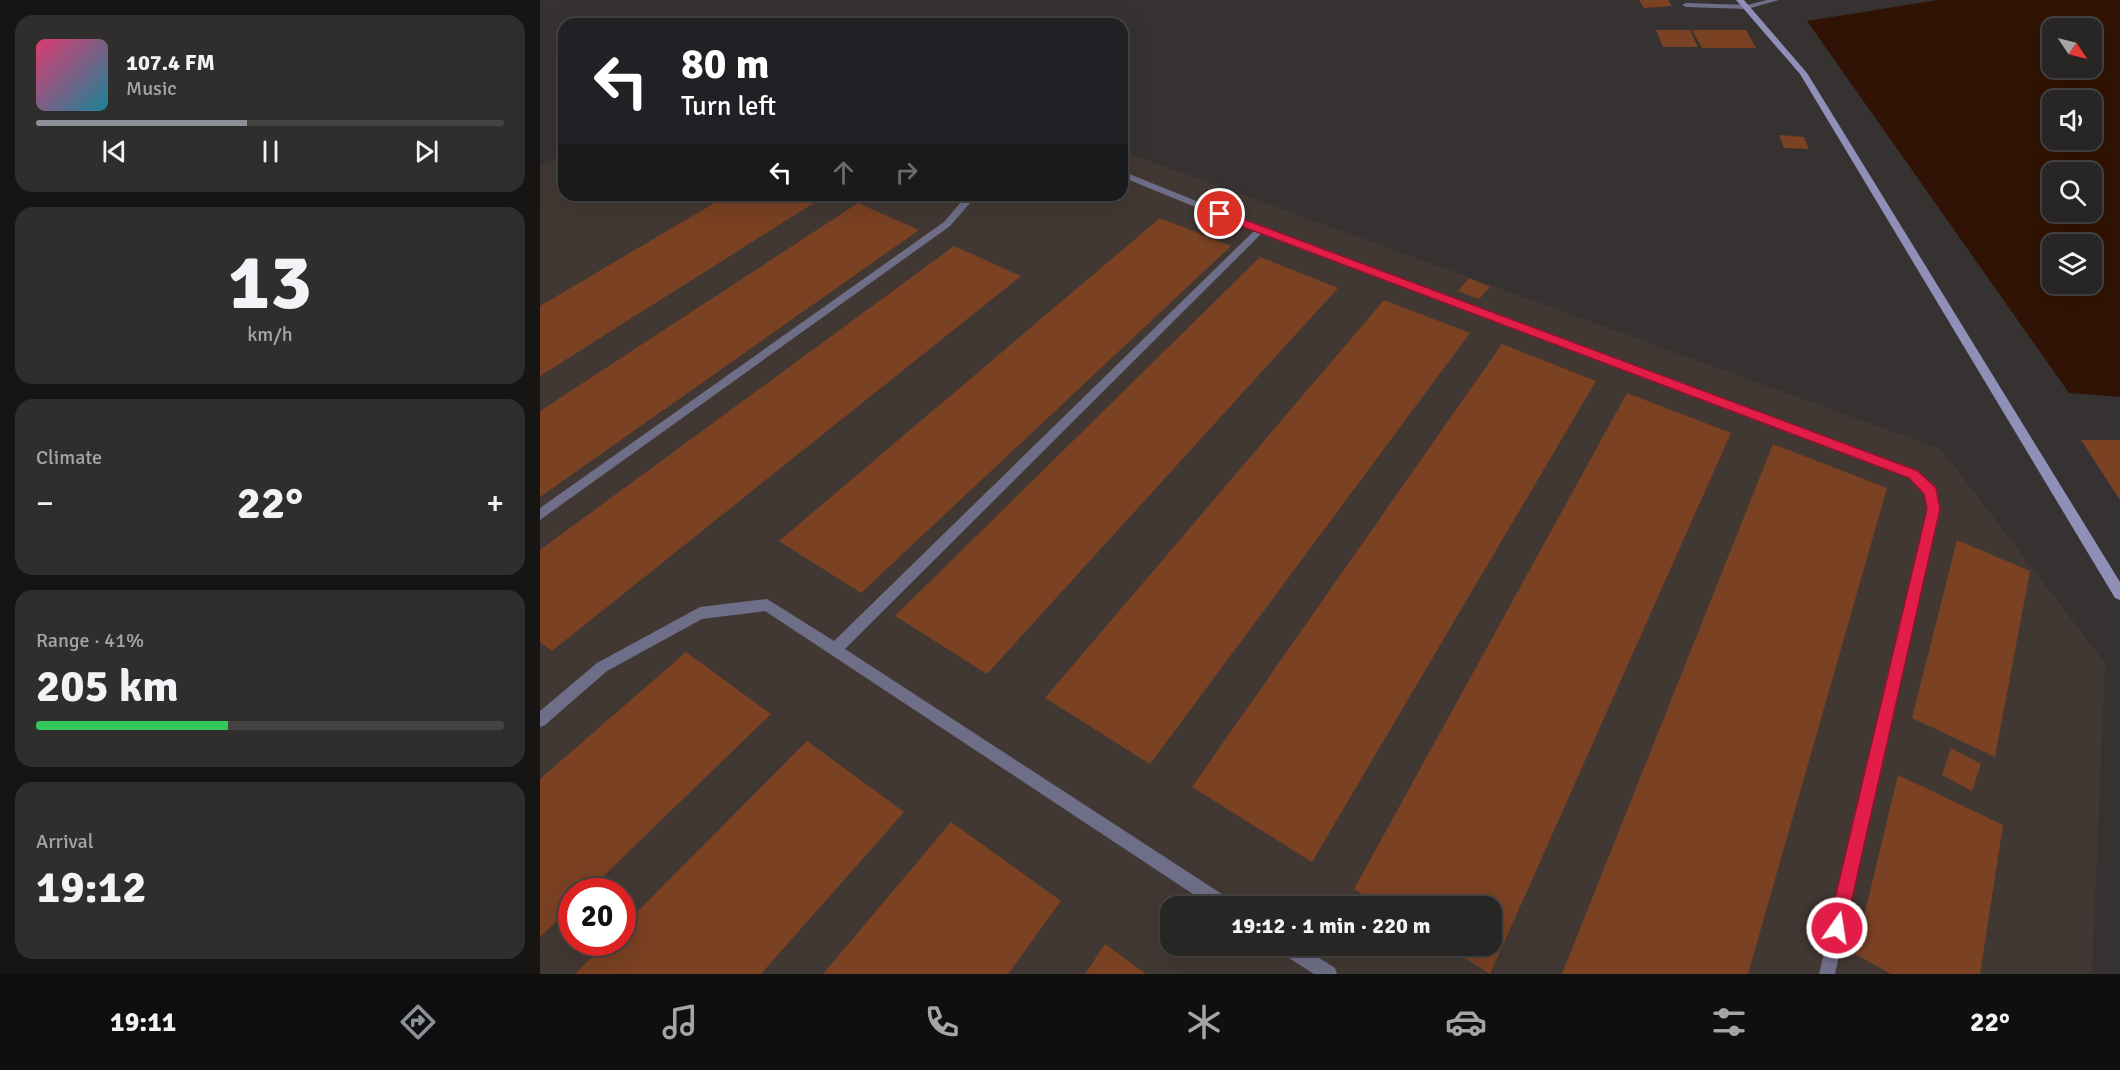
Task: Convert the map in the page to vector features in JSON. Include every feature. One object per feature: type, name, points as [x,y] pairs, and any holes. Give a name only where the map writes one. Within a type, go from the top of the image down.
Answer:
[{"type":"street","points":[[1743,4],[1803,73],[2120,594]]},
{"type":"lane","points":[[1686,5],[1743,4],[1775,0]]},
{"type":"lane","points":[[1128,176],[1260,230],[1914,474],[1931,492],[1934,509],[1827,974]]},
{"type":"lane","points":[[540,515],[947,224],[967,201]]},
{"type":"lane","points":[[834,650],[1260,230]]},
{"type":"lane","points":[[540,720],[602,667],[700,613],[766,605],[1210,896]]},
{"type":"lane","points":[[1301,956],[1329,974]]},
{"type":"shaded area","points":[[1938,0],[2120,0],[2120,397],[2069,393],[1807,21]]},
{"type":"shaded area","points":[[1128,153],[1941,449],[2105,663],[2092,974],[540,974],[540,167],[558,156],[558,201],[1128,201]]},
{"type":"building","points":[[1639,0],[1668,0],[1672,6],[1644,8]]},
{"type":"building","points":[[1656,30],[1690,30],[1698,47],[1663,47]]},
{"type":"building","points":[[1692,30],[1746,30],[1756,48],[1702,48]]},
{"type":"building","points":[[1779,135],[1804,137],[1809,149],[1784,148]]},
{"type":"building","points":[[718,201],[817,201],[540,376],[540,306]]},
{"type":"building","points":[[858,203],[919,230],[540,497],[540,411]]},
{"type":"building","points":[[1160,218],[1231,246],[861,593],[779,541]]},
{"type":"building","points":[[954,246],[1021,276],[552,651],[540,642],[540,550]]},
{"type":"building","points":[[1260,257],[1338,288],[987,674],[895,616]]},
{"type":"building","points":[[1469,278],[1490,287],[1479,299],[1458,291]]},
{"type":"building","points":[[1384,300],[1470,333],[1150,764],[1045,698]]},
{"type":"building","points":[[1502,344],[1596,381],[1312,862],[1192,787]]},
{"type":"building","points":[[1627,393],[1731,433],[1502,947],[1502,896],[1366,896],[1354,889]]},
{"type":"building","points":[[2081,440],[2120,440],[2120,500]]},
{"type":"building","points":[[1773,444],[1887,488],[1748,974],[1562,974]]},
{"type":"building","points":[[1957,540],[2030,571],[1995,757],[1912,718]]},
{"type":"building","points":[[686,652],[771,714],[601,878],[558,878],[558,920],[540,937],[540,779]]},
{"type":"building","points":[[807,741],[904,812],[761,974],[575,974],[593,956],[636,956],[636,913]]},
{"type":"building","points":[[1951,748],[1981,764],[1972,791],[1942,775]]},
{"type":"building","points":[[1898,775],[2003,825],[1980,974],[1891,974],[1855,954]]},
{"type":"building","points":[[951,822],[1061,901],[1008,974],[823,974]]},
{"type":"building","points":[[1105,944],[1146,974],[1085,974]]},
{"type":"building","points":[[1461,956],[1498,956],[1490,974]]},
{"type":"route","points":[[1220,214],[1914,474],[1931,492],[1934,509],[1837,928]]}]
